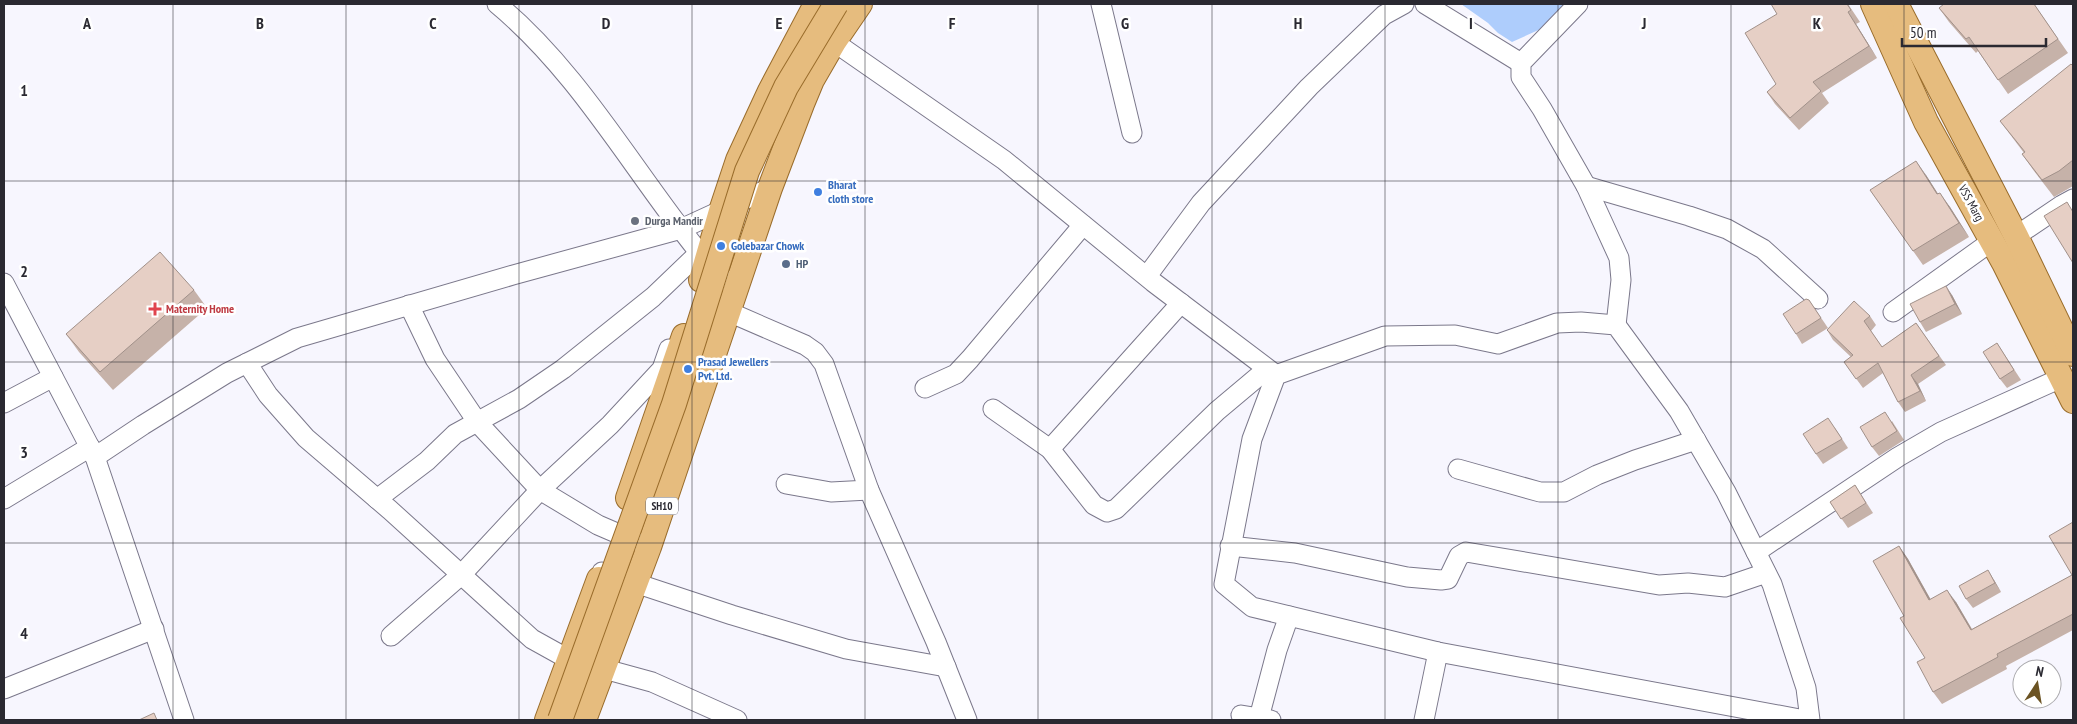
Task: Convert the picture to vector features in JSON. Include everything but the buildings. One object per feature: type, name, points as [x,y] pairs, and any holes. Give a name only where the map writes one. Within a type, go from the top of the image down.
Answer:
[{"type":"main road","points":[[560,720],[671,413],[747,171],[786,87],[836,4]]},
{"type":"main road","name":"SH10","points":[[584,720],[636,584],[770,188],[802,104],[812,80],[834,42],[860,4]]},
{"type":"main road","name":"VSS Marg","points":[[1873,4],[1926,122],[1992,241],[2015,251],[2061,378],[2073,401]]},
{"type":"main road","points":[[1896,4],[2015,251],[2073,354]]},
{"type":"main road","points":[[547,720],[616,533],[686,329],[703,257],[738,160],[811,13]]},
{"type":"street","points":[[497,4],[517,20],[570,80],[681,229],[703,257],[735,290]]},
{"type":"street","points":[[1101,4],[1132,133]]},
{"type":"street","points":[[1147,276],[1201,203],[1309,87],[1384,15],[1404,4]]},
{"type":"street","points":[[1425,4],[1522,63]]},
{"type":"street","points":[[1578,4],[1522,63],[1521,77],[1542,109],[1586,186],[1619,258],[1621,280],[1616,325],[1679,411],[1726,492],[1772,584],[1806,688],[1810,720]]},
{"type":"street","points":[[811,13],[834,42],[1004,160],[1181,303],[1272,372]]},
{"type":"street","points":[[1586,186],[1689,216],[1727,230],[1763,249],[1818,299]]},
{"type":"street","points":[[4,499],[152,420],[227,373],[297,338],[409,304],[681,229],[770,188]]},
{"type":"street","points":[[2015,251],[2062,205],[2073,199]]},
{"type":"street","points":[[926,388],[956,374],[1083,225]]},
{"type":"street","points":[[1892,312],[1992,241]]},
{"type":"street","points":[[377,499],[426,461],[455,434],[519,399],[563,369],[703,257]]},
{"type":"street","points":[[4,283],[9,304],[53,377],[93,452],[154,628],[182,719]]},
{"type":"street","points":[[1050,449],[1181,303]]},
{"type":"street","points":[[409,304],[435,359],[478,423],[540,490],[598,525],[648,547]]},
{"type":"street","points":[[729,312],[805,345],[815,352],[824,364],[869,490],[967,720]]},
{"type":"street","points":[[994,409],[1050,449],[1094,505],[1107,512],[1116,509],[1217,411],[1272,372],[1386,336],[1455,335],[1498,344],[1557,323],[1581,322],[1616,325]]},
{"type":"street","points":[[392,636],[461,575],[540,490],[610,425],[662,369],[677,326],[720,338]]},
{"type":"street","points":[[247,363],[268,395],[306,438],[377,499],[532,639],[568,659],[603,667],[652,682],[737,720]]},
{"type":"street","points":[[1272,372],[1252,439],[1224,584],[1252,607],[1438,652],[1805,720]]},
{"type":"street","points":[[4,403],[53,377]]},
{"type":"street","points":[[1756,552],[1898,457],[1941,432],[2061,378]]},
{"type":"street","points":[[1458,469],[1540,492],[1564,492],[1598,475],[1635,460],[1696,440]]},
{"type":"street","points":[[786,484],[831,492],[869,490]]},
{"type":"street","points":[[1230,546],[1295,553],[1407,577],[1441,580],[1448,579],[1459,556],[1466,552],[1659,585],[1688,583],[1725,587],[1766,573]]},
{"type":"street","points":[[602,572],[732,616],[846,649],[946,667]]},
{"type":"street","points":[[1257,718],[1289,616]]},
{"type":"street","points":[[4,689],[154,628]]},
{"type":"street","points":[[1424,720],[1438,652]]},
{"type":"water","points":[[1461,4],[1573,4],[1565,18],[1512,42]]},
{"type":"place","name":"Bharat cloth store","points":[[818,192]]},
{"type":"place","name":"Durga Mandir","points":[[635,221]]},
{"type":"place","name":"Golebazar Chowk","points":[[721,246]]},
{"type":"place","name":"HP","points":[[786,264]]},
{"type":"place","name":"Maternity Home","points":[[155,309]]},
{"type":"place","name":"Prasad Jewellers Pvt. Ltd.","points":[[688,369]]}]
